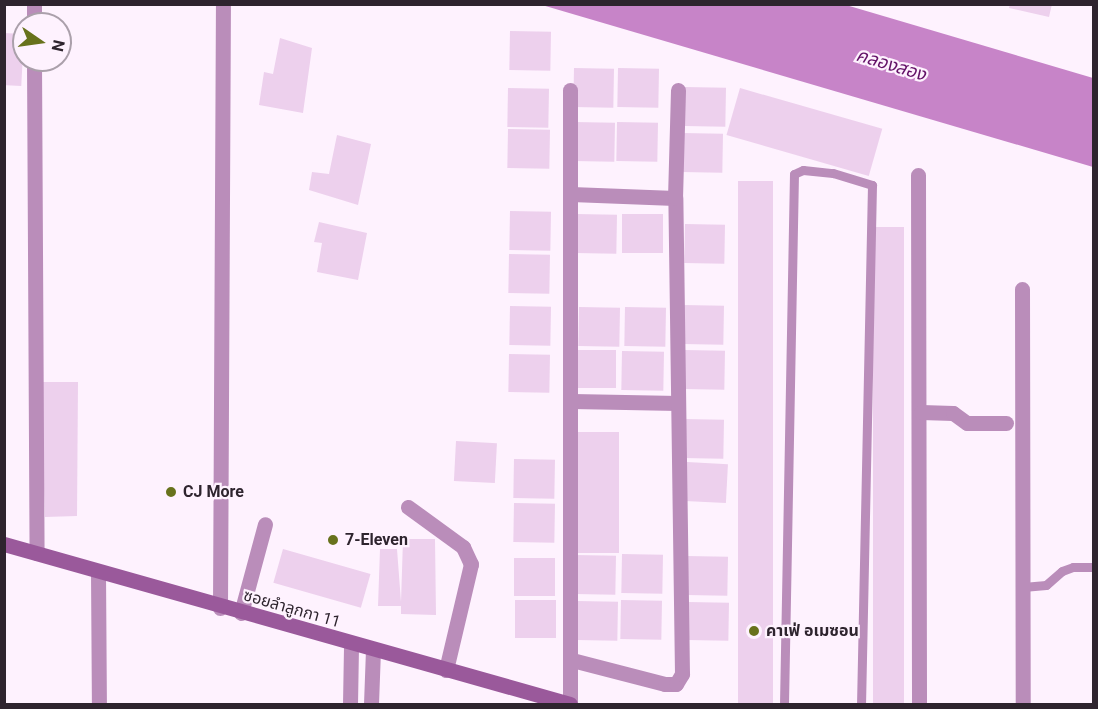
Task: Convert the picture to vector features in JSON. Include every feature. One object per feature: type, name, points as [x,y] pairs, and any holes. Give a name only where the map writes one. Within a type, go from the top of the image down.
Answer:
[{"type":"street","points":[[220,608],[223,4]]},
{"type":"street","points":[[34,72],[37,554]]},
{"type":"street","points":[[570,90],[572,401],[570,704]]},
{"type":"street","points":[[572,660],[665,684],[680,680],[675,198],[678,90]]},
{"type":"street","points":[[918,175],[921,412],[918,705]]},
{"type":"street","points":[[571,194],[675,198]]},
{"type":"street","points":[[1022,289],[1023,705]]},
{"type":"street","points":[[572,401],[678,403]]},
{"type":"street","points":[[921,412],[953,413],[967,423],[1006,423]]},
{"type":"street","points":[[408,507],[463,547],[471,564],[446,670]]},
{"type":"street","points":[[241,613],[266,524]]},
{"type":"street","name":"ซอยลำลูกกา 11","points":[[4,544],[220,608],[570,704]]},
{"type":"street","points":[[98,572],[99,705]]},
{"type":"street","points":[[350,705],[351,644]]},
{"type":"street","points":[[371,705],[374,651]]},
{"type":"lane","points":[[784,705],[794,174],[798,170],[832,173],[872,185],[861,705]]},
{"type":"lane","points":[[1023,587],[1046,585],[1062,571],[1073,567],[1094,567]]},
{"type":"water","name":"คลองสอง","points":[[542,5],[846,5],[1093,78],[1093,167]]},
{"type":"building","points":[[1010,4],[1052,4],[1049,17],[1009,8]]},
{"type":"building","points":[[510,31],[551,32],[550,71],[509,70]]},
{"type":"building","points":[[4,33],[12,33],[12,72],[22,72],[21,86],[4,85]]},
{"type":"building","points":[[280,38],[312,48],[303,113],[259,105],[264,72],[273,74]]},
{"type":"building","points":[[574,68],[614,69],[613,108],[573,107]]},
{"type":"building","points":[[618,68],[659,69],[658,108],[617,107]]},
{"type":"building","points":[[685,87],[726,88],[725,127],[684,126]]},
{"type":"building","points":[[508,88],[549,89],[548,128],[507,127]]},
{"type":"building","points":[[740,88],[882,129],[869,176],[726,135]]},
{"type":"building","points":[[574,122],[615,123],[614,162],[573,161]]},
{"type":"building","points":[[617,122],[658,123],[657,162],[616,161]]},
{"type":"building","points":[[508,129],[550,130],[549,169],[507,168]]},
{"type":"building","points":[[682,133],[723,134],[722,173],[681,172]]},
{"type":"building","points":[[337,135],[371,144],[358,205],[309,190],[312,172],[329,174]]},
{"type":"building","points":[[738,181],[773,181],[773,704],[738,704]]},
{"type":"building","points":[[510,211],[551,212],[550,251],[509,250]]},
{"type":"building","points":[[576,214],[617,215],[616,254],[575,253]]},
{"type":"building","points":[[622,214],[663,214],[663,253],[622,253]]},
{"type":"building","points":[[319,222],[367,233],[358,280],[317,272],[322,243],[314,242]]},
{"type":"building","points":[[685,224],[725,225],[724,264],[684,263]]},
{"type":"building","points":[[873,227],[904,227],[904,704],[873,704]]},
{"type":"building","points":[[509,254],[550,255],[549,294],[508,293]]},
{"type":"building","points":[[683,305],[724,306],[723,345],[682,344]]},
{"type":"building","points":[[510,306],[551,307],[550,346],[509,345]]},
{"type":"building","points":[[579,307],[620,308],[619,347],[578,346]]},
{"type":"building","points":[[625,307],[666,308],[665,347],[624,346]]},
{"type":"building","points":[[576,350],[616,350],[616,388],[576,388]]},
{"type":"building","points":[[684,350],[725,351],[724,390],[683,389]]},
{"type":"building","points":[[622,351],[664,352],[663,391],[621,390]]},
{"type":"building","points":[[509,354],[550,355],[549,393],[508,392]]},
{"type":"building","points":[[40,382],[78,382],[77,516],[45,517]]},
{"type":"building","points":[[683,419],[724,420],[723,459],[682,458]]},
{"type":"building","points":[[578,432],[619,432],[619,553],[578,553]]},
{"type":"building","points":[[456,441],[497,443],[495,483],[454,481]]},
{"type":"building","points":[[514,459],[555,460],[554,499],[513,498]]},
{"type":"building","points":[[687,462],[728,464],[726,503],[685,501]]},
{"type":"building","points":[[514,503],[555,504],[554,543],[513,542]]},
{"type":"building","points":[[403,539],[435,539],[436,615],[401,614],[401,606],[378,606],[380,549],[397,549],[401,602]]},
{"type":"building","points":[[283,549],[370,574],[361,608],[273,583]]},
{"type":"building","points":[[622,554],[663,555],[662,594],[621,593]]},
{"type":"building","points":[[575,555],[616,556],[615,595],[574,594]]},
{"type":"building","points":[[687,556],[728,557],[727,596],[686,595]]},
{"type":"building","points":[[514,558],[555,558],[555,596],[514,596]]},
{"type":"building","points":[[515,600],[556,600],[556,638],[515,638]]},
{"type":"building","points":[[621,600],[662,601],[661,640],[620,639]]},
{"type":"building","points":[[577,601],[618,602],[617,641],[576,640]]},
{"type":"building","points":[[688,602],[729,603],[728,641],[687,640]]},
{"type":"place","name":"CJ More","points":[[171,492]]},
{"type":"place","name":"7-Eleven","points":[[333,540]]},
{"type":"place","name":"คาเฟ่ อเมซอน","points":[[754,631]]}]
